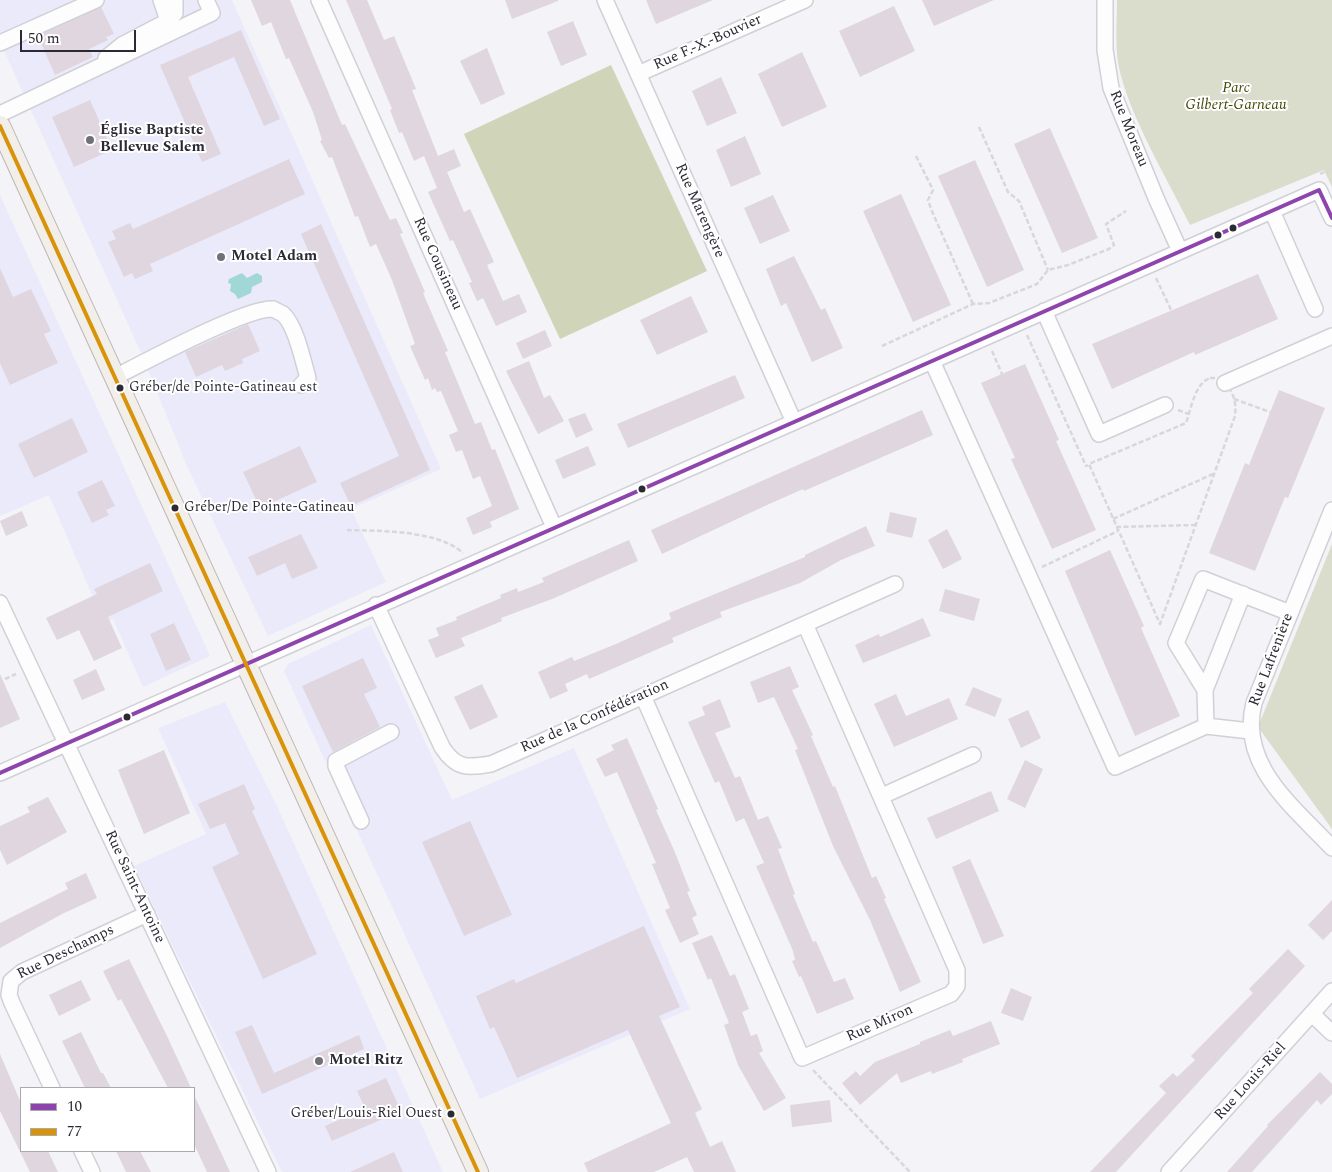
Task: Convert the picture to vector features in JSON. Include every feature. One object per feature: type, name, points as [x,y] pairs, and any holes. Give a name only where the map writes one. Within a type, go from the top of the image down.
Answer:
[{"type":"main road","points":[[0,126],[478,1172]]},
{"type":"street","points":[[0,43],[96,0]]},
{"type":"street","points":[[161,0],[168,21]]},
{"type":"street","points":[[0,107],[112,55],[122,45],[168,21],[175,13],[175,0]]},
{"type":"street","points":[[0,114],[212,13],[206,0]]},
{"type":"street","name":"Rue Cousineau","points":[[319,0],[554,528]]},
{"type":"street","name":"Rue Marengère","points":[[605,0],[794,422]]},
{"type":"street","name":"Rue F.-X.-Bouvier","points":[[638,74],[805,0]]},
{"type":"street","name":"Rue Moreau","points":[[1104,0],[1105,50],[1111,88],[1180,251]]},
{"type":"street","points":[[0,773],[376,605],[1319,190],[1332,218]]},
{"type":"street","points":[[1272,211],[1315,309]]},
{"type":"street","points":[[115,377],[227,324],[252,314],[273,309],[284,314],[296,337],[308,378],[301,385]]},
{"type":"street","points":[[1044,311],[1099,434],[1165,404]]},
{"type":"street","points":[[1225,383],[1332,336]]},
{"type":"street","points":[[932,361],[1115,767],[1206,726],[1250,730]]},
{"type":"street","name":"Rue Lafrenière","points":[[1332,510],[1254,703],[1250,730],[1255,755],[1277,788],[1332,848]]},
{"type":"street","points":[[1205,690],[1176,643],[1203,579],[1290,613]]},
{"type":"street","name":"Rue de la Confédération","points":[[376,605],[449,759],[461,766],[474,767],[491,764],[895,584]]},
{"type":"street","points":[[1206,726],[1205,690],[1244,594]]},
{"type":"street","name":"Rue Saint-Antoine","points":[[0,603],[268,1172]]},
{"type":"street","name":"Rue Miron","points":[[802,1058],[951,994],[957,986],[957,970],[805,624]]},
{"type":"street","points":[[643,696],[802,1058]]},
{"type":"street","points":[[361,821],[336,766],[336,761],[391,732]]},
{"type":"street","points":[[882,796],[973,755]]},
{"type":"street","name":"Rue Deschamps","points":[[52,1087],[12,1003],[9,995],[11,981],[22,972],[147,914]]},
{"type":"street","name":"Rue Louis-Riel","points":[[1169,1172],[1332,991]]},
{"type":"street","points":[[1312,1014],[1332,1033]]},
{"type":"street","points":[[82,1152],[92,1172]]},
{"type":"path","points":[[979,127],[1008,192],[1019,201],[1048,270]]},
{"type":"path","points":[[916,156],[933,190],[928,200],[931,208],[974,304]]},
{"type":"path","points":[[1320,174],[1332,168]]},
{"type":"path","points":[[882,346],[974,304],[989,303],[1036,284],[1048,270],[1068,265],[1109,249],[1114,245],[1106,224],[1126,211]]},
{"type":"path","points":[[1156,278],[1172,312]]},
{"type":"path","points":[[1028,335],[1086,466],[1186,423],[1203,380],[1219,378],[1231,389],[1236,404],[1234,416],[1160,624],[1112,518]]},
{"type":"path","points":[[992,351],[1002,374]]},
{"type":"path","points":[[1234,399],[1270,412]]},
{"type":"path","points":[[1089,464],[1118,531]]},
{"type":"path","points":[[1112,518],[1213,474]]},
{"type":"path","points":[[1116,527],[1195,525]]},
{"type":"path","points":[[347,530],[381,531],[428,538],[453,544],[462,553]]},
{"type":"path","points":[[1028,574],[1118,531]]},
{"type":"path","points":[[5,679],[16,674]]},
{"type":"path","points":[[802,1058],[910,1172]]},
{"type":"shaded area","points":[[0,0],[232,0],[441,469],[351,509],[386,582],[268,636],[186,464],[142,355],[0,42]]},
{"type":"shaded area","points":[[0,195],[210,656],[143,687],[113,619],[104,623],[49,495],[0,516]]},
{"type":"shaded area","points":[[371,625],[452,800],[574,748],[690,1009],[480,1099],[284,671],[288,664]]},
{"type":"shaded area","points":[[225,702],[276,804],[443,1172],[282,1172],[134,866],[206,834],[158,728]]},
{"type":"green space","name":"Parc Gilbert-Garneau","points":[[1117,0],[1332,0],[1332,187],[1324,170],[1190,225],[1152,152],[1134,113],[1121,76],[1117,58]]},
{"type":"green space","points":[[611,65],[707,271],[560,339],[464,134]]},
{"type":"green space","points":[[1332,544],[1332,829],[1258,727]]},
{"type":"water","points":[[242,273],[247,278],[257,273],[262,276],[262,282],[252,287],[251,293],[238,299],[230,291],[231,284],[228,283],[229,279]]},
{"type":"building","points":[[251,0],[290,0],[342,125],[345,124],[390,220],[396,218],[403,233],[400,234],[425,292],[423,293],[448,351],[445,352],[475,424],[481,422],[492,450],[495,449],[519,509],[490,522],[492,527],[473,535],[466,518],[492,506],[480,476],[473,479],[462,450],[456,452],[449,435],[458,431],[441,391],[437,392],[435,388],[432,390],[428,378],[425,380],[410,346],[415,344],[392,280],[376,244],[370,247],[358,216],[355,217],[332,157],[329,158],[320,141],[322,140],[313,112],[289,58],[286,59],[271,22],[262,26]]},
{"type":"building","points":[[346,0],[367,0],[384,40],[394,36],[416,89],[412,90],[438,156],[454,149],[461,166],[447,172],[464,212],[470,209],[494,262],[487,265],[503,301],[519,294],[527,312],[496,326],[483,298],[477,301],[469,283],[472,282],[453,240],[450,241],[428,192],[437,188],[424,156],[414,161],[402,132],[399,133],[390,110],[392,109]]},
{"type":"building","points":[[505,0],[558,0],[558,1],[512,19]]},
{"type":"building","points":[[646,0],[713,0],[656,24]]},
{"type":"building","points":[[922,0],[994,0],[934,26]]},
{"type":"building","points":[[894,6],[915,51],[860,77],[839,31]]},
{"type":"building","points":[[101,7],[114,34],[106,37],[108,40],[89,49],[93,57],[55,75],[38,36]]},
{"type":"building","points":[[573,21],[587,55],[561,66],[547,32]]},
{"type":"building","points":[[241,30],[280,119],[264,126],[234,57],[188,77],[221,154],[202,162],[160,65]]},
{"type":"building","points":[[487,48],[505,94],[481,105],[460,61]]},
{"type":"building","points":[[802,52],[827,107],[782,127],[758,74]]},
{"type":"building","points":[[721,77],[737,113],[707,126],[692,91]]},
{"type":"building","points":[[90,100],[112,150],[74,167],[52,117]]},
{"type":"building","points":[[1050,128],[1098,238],[1062,253],[1014,144]]},
{"type":"building","points":[[745,136],[761,174],[731,187],[716,150]]},
{"type":"building","points":[[289,159],[305,194],[150,264],[153,271],[135,279],[132,273],[124,277],[108,242],[116,239],[112,231],[130,223],[133,229]]},
{"type":"building","points":[[975,160],[1024,270],[987,287],[938,176]]},
{"type":"building","points":[[901,194],[951,305],[913,322],[863,211]]},
{"type":"building","points":[[773,195],[790,231],[760,244],[744,208]]},
{"type":"building","points":[[321,224],[430,470],[351,506],[340,483],[399,456],[301,234]]},
{"type":"building","points":[[794,256],[821,310],[825,308],[843,348],[812,362],[786,303],[781,306],[766,269]]},
{"type":"building","points":[[0,268],[13,297],[31,289],[51,331],[44,334],[58,363],[10,385],[0,363]]},
{"type":"building","points":[[1258,274],[1278,319],[1195,355],[1194,352],[1112,389],[1092,344]]},
{"type":"building","points":[[691,296],[708,332],[657,355],[640,320]]},
{"type":"building","points":[[248,324],[260,351],[242,359],[243,363],[225,371],[222,365],[196,377],[185,352]]},
{"type":"building","points":[[545,330],[552,346],[523,359],[516,343]]},
{"type":"building","points":[[529,361],[544,398],[550,395],[564,421],[538,434],[506,371]]},
{"type":"building","points":[[1025,364],[1059,440],[1056,441],[1096,530],[1052,549],[1011,459],[1015,458],[981,383]]},
{"type":"building","points":[[735,375],[745,398],[628,448],[617,424]]},
{"type":"building","points":[[1279,390],[1325,408],[1288,498],[1285,497],[1255,571],[1209,553],[1245,463],[1249,465]]},
{"type":"building","points":[[922,410],[933,435],[804,491],[803,489],[662,554],[651,530]]},
{"type":"building","points":[[585,413],[593,430],[576,438],[568,419]]},
{"type":"building","points":[[72,418],[88,452],[34,478],[18,444]]},
{"type":"building","points":[[300,446],[317,482],[260,508],[243,472]]},
{"type":"building","points":[[588,446],[596,465],[563,479],[555,460]]},
{"type":"building","points":[[102,480],[115,506],[106,510],[109,515],[92,523],[77,492]]},
{"type":"building","points":[[22,511],[28,526],[6,536],[0,521]]},
{"type":"building","points":[[890,512],[917,518],[912,538],[886,532]]},
{"type":"building","points":[[866,526],[875,546],[841,560],[800,583],[720,612],[722,617],[672,638],[674,642],[589,679],[587,674],[565,684],[568,691],[550,699],[538,672],[572,657],[574,661],[616,644],[671,619],[669,613],[805,557],[805,555]]},
{"type":"building","points":[[947,529],[962,559],[943,569],[928,540]]},
{"type":"building","points":[[301,534],[318,568],[292,579],[285,563],[257,576],[248,557]]},
{"type":"building","points":[[629,540],[638,561],[552,599],[501,618],[502,621],[461,638],[465,646],[436,658],[428,640],[439,636],[436,628],[457,620],[456,617],[501,598],[500,595],[517,588],[518,592],[544,582],[542,578]]},
{"type":"building","points":[[1110,550],[1144,626],[1141,628],[1180,716],[1135,736],[1065,571]]},
{"type":"building","points":[[150,563],[163,591],[108,617],[122,648],[94,661],[79,630],[57,640],[46,618],[97,594],[94,589]]},
{"type":"building","points":[[945,589],[980,599],[974,621],[939,611]]},
{"type":"building","points":[[923,618],[931,636],[863,663],[855,645],[879,634],[880,637]]},
{"type":"building","points":[[174,623],[191,660],[166,671],[150,634]]},
{"type":"building","points":[[363,658],[377,688],[364,694],[380,727],[333,752],[302,686]]},
{"type":"building","points":[[790,666],[799,687],[792,690],[813,735],[811,736],[833,787],[835,786],[872,878],[876,876],[886,898],[884,899],[921,982],[900,992],[870,920],[833,846],[795,750],[798,749],[774,697],[758,703],[750,682]]},
{"type":"building","points":[[96,669],[105,690],[82,700],[73,680]]},
{"type":"building","points":[[0,674],[20,719],[0,728]]},
{"type":"building","points":[[482,684],[498,717],[470,730],[454,697]]},
{"type":"building","points":[[973,687],[1002,699],[995,717],[965,705]]},
{"type":"building","points":[[896,694],[906,716],[949,698],[958,719],[894,747],[874,704]]},
{"type":"building","points":[[720,699],[731,727],[715,733],[735,778],[740,776],[758,820],[768,816],[782,848],[778,849],[795,894],[793,895],[813,942],[816,941],[834,982],[845,978],[854,999],[817,1014],[801,976],[799,977],[792,961],[795,960],[793,951],[756,866],[764,863],[744,818],[736,822],[719,781],[715,783],[688,722],[705,715],[702,707]]},
{"type":"building","points":[[1028,710],[1041,738],[1021,748],[1008,719]]},
{"type":"building","points":[[627,738],[658,809],[656,810],[674,850],[690,891],[687,892],[697,915],[692,918],[699,934],[680,943],[665,910],[670,908],[652,864],[656,863],[617,772],[605,777],[596,759],[614,750],[611,745]]},
{"type":"building","points":[[164,750],[190,813],[144,834],[118,770]]},
{"type":"building","points":[[1025,760],[1043,769],[1025,808],[1007,799]]},
{"type":"building","points":[[244,784],[255,809],[252,811],[317,954],[263,979],[212,867],[239,854],[225,823],[210,829],[198,804]]},
{"type":"building","points":[[991,791],[999,811],[936,839],[927,818]]},
{"type":"building","points":[[48,797],[67,832],[7,865],[0,850],[0,826],[30,812],[27,807]]},
{"type":"building","points":[[470,821],[512,915],[464,936],[422,842]]},
{"type":"building","points":[[970,859],[1004,936],[983,944],[952,867]]},
{"type":"building","points":[[86,873],[97,898],[62,914],[0,948],[0,923],[68,889],[65,883]]},
{"type":"building","points":[[1332,900],[1332,931],[1323,940],[1308,925]]},
{"type":"building","points":[[644,926],[680,1007],[659,1016],[702,1109],[695,1113],[710,1147],[722,1141],[736,1172],[694,1172],[687,1157],[654,1172],[588,1172],[584,1163],[671,1123],[628,1030],[517,1078],[494,1027],[490,1029],[476,996],[514,979],[516,983]]},
{"type":"building","points":[[712,935],[730,976],[735,974],[749,1009],[742,1012],[751,1036],[757,1034],[763,1051],[759,1053],[786,1098],[764,1111],[738,1065],[724,1025],[729,1023],[711,978],[708,980],[692,943]]},
{"type":"building","points":[[1288,949],[1305,966],[1116,1172],[1090,1172],[1166,1093],[1159,1086],[1173,1073],[1177,1077],[1195,1060],[1191,1056],[1253,993],[1249,989]]},
{"type":"building","points":[[129,959],[191,1087],[167,1087],[121,999],[118,1001],[103,971]]},
{"type":"building","points":[[81,980],[91,1000],[59,1016],[49,995]]},
{"type":"building","points":[[1011,988],[1032,997],[1023,1021],[1001,1013]]},
{"type":"building","points":[[991,1021],[1000,1044],[962,1059],[963,1062],[932,1074],[931,1071],[901,1083],[897,1073],[860,1105],[842,1083],[856,1071],[860,1076],[875,1062],[920,1044],[920,1042],[950,1030],[953,1036]]},
{"type":"building","name":"Motel Ritz","points":[[252,1025],[274,1073],[359,1035],[364,1049],[262,1094],[235,1032]]},
{"type":"building","points":[[81,1032],[101,1073],[103,1073],[110,1087],[85,1087],[62,1041]]},
{"type":"building","points":[[0,1054],[20,1101],[20,1152],[0,1111]]},
{"type":"building","points":[[1320,1072],[1332,1084],[1332,1094],[1321,1105],[1317,1100],[1252,1172],[1227,1172],[1267,1125]]},
{"type":"building","points":[[386,1078],[401,1111],[332,1141],[325,1126],[365,1108],[357,1091]]},
{"type":"building","points":[[195,1097],[230,1172],[207,1172],[195,1146]]},
{"type":"building","points":[[830,1100],[832,1122],[792,1127],[790,1105]]},
{"type":"building","points":[[20,1152],[48,1152],[58,1172],[30,1172]]},
{"type":"building","points":[[116,1152],[141,1152],[151,1172],[126,1172]]},
{"type":"building","points":[[394,1152],[403,1172],[350,1172]]},
{"type":"transit line","name":"77","points":[[0,126],[478,1172]]},
{"type":"transit line","name":"10","points":[[0,773],[1319,190],[1332,218]]},
{"type":"place","name":"Église Baptiste Bellevue Salem","points":[[90,140]]},
{"type":"place","name":"Motel Adam","points":[[221,257]]},
{"type":"place","name":"Gréber/de Pointe-Gatineau est","points":[[120,388]]},
{"type":"place","name":"Gréber/De Pointe-Gatineau","points":[[175,508]]},
{"type":"place","name":"Motel Ritz","points":[[319,1061]]},
{"type":"place","name":"Gréber/Louis-Riel Ouest","points":[[451,1114]]}]
